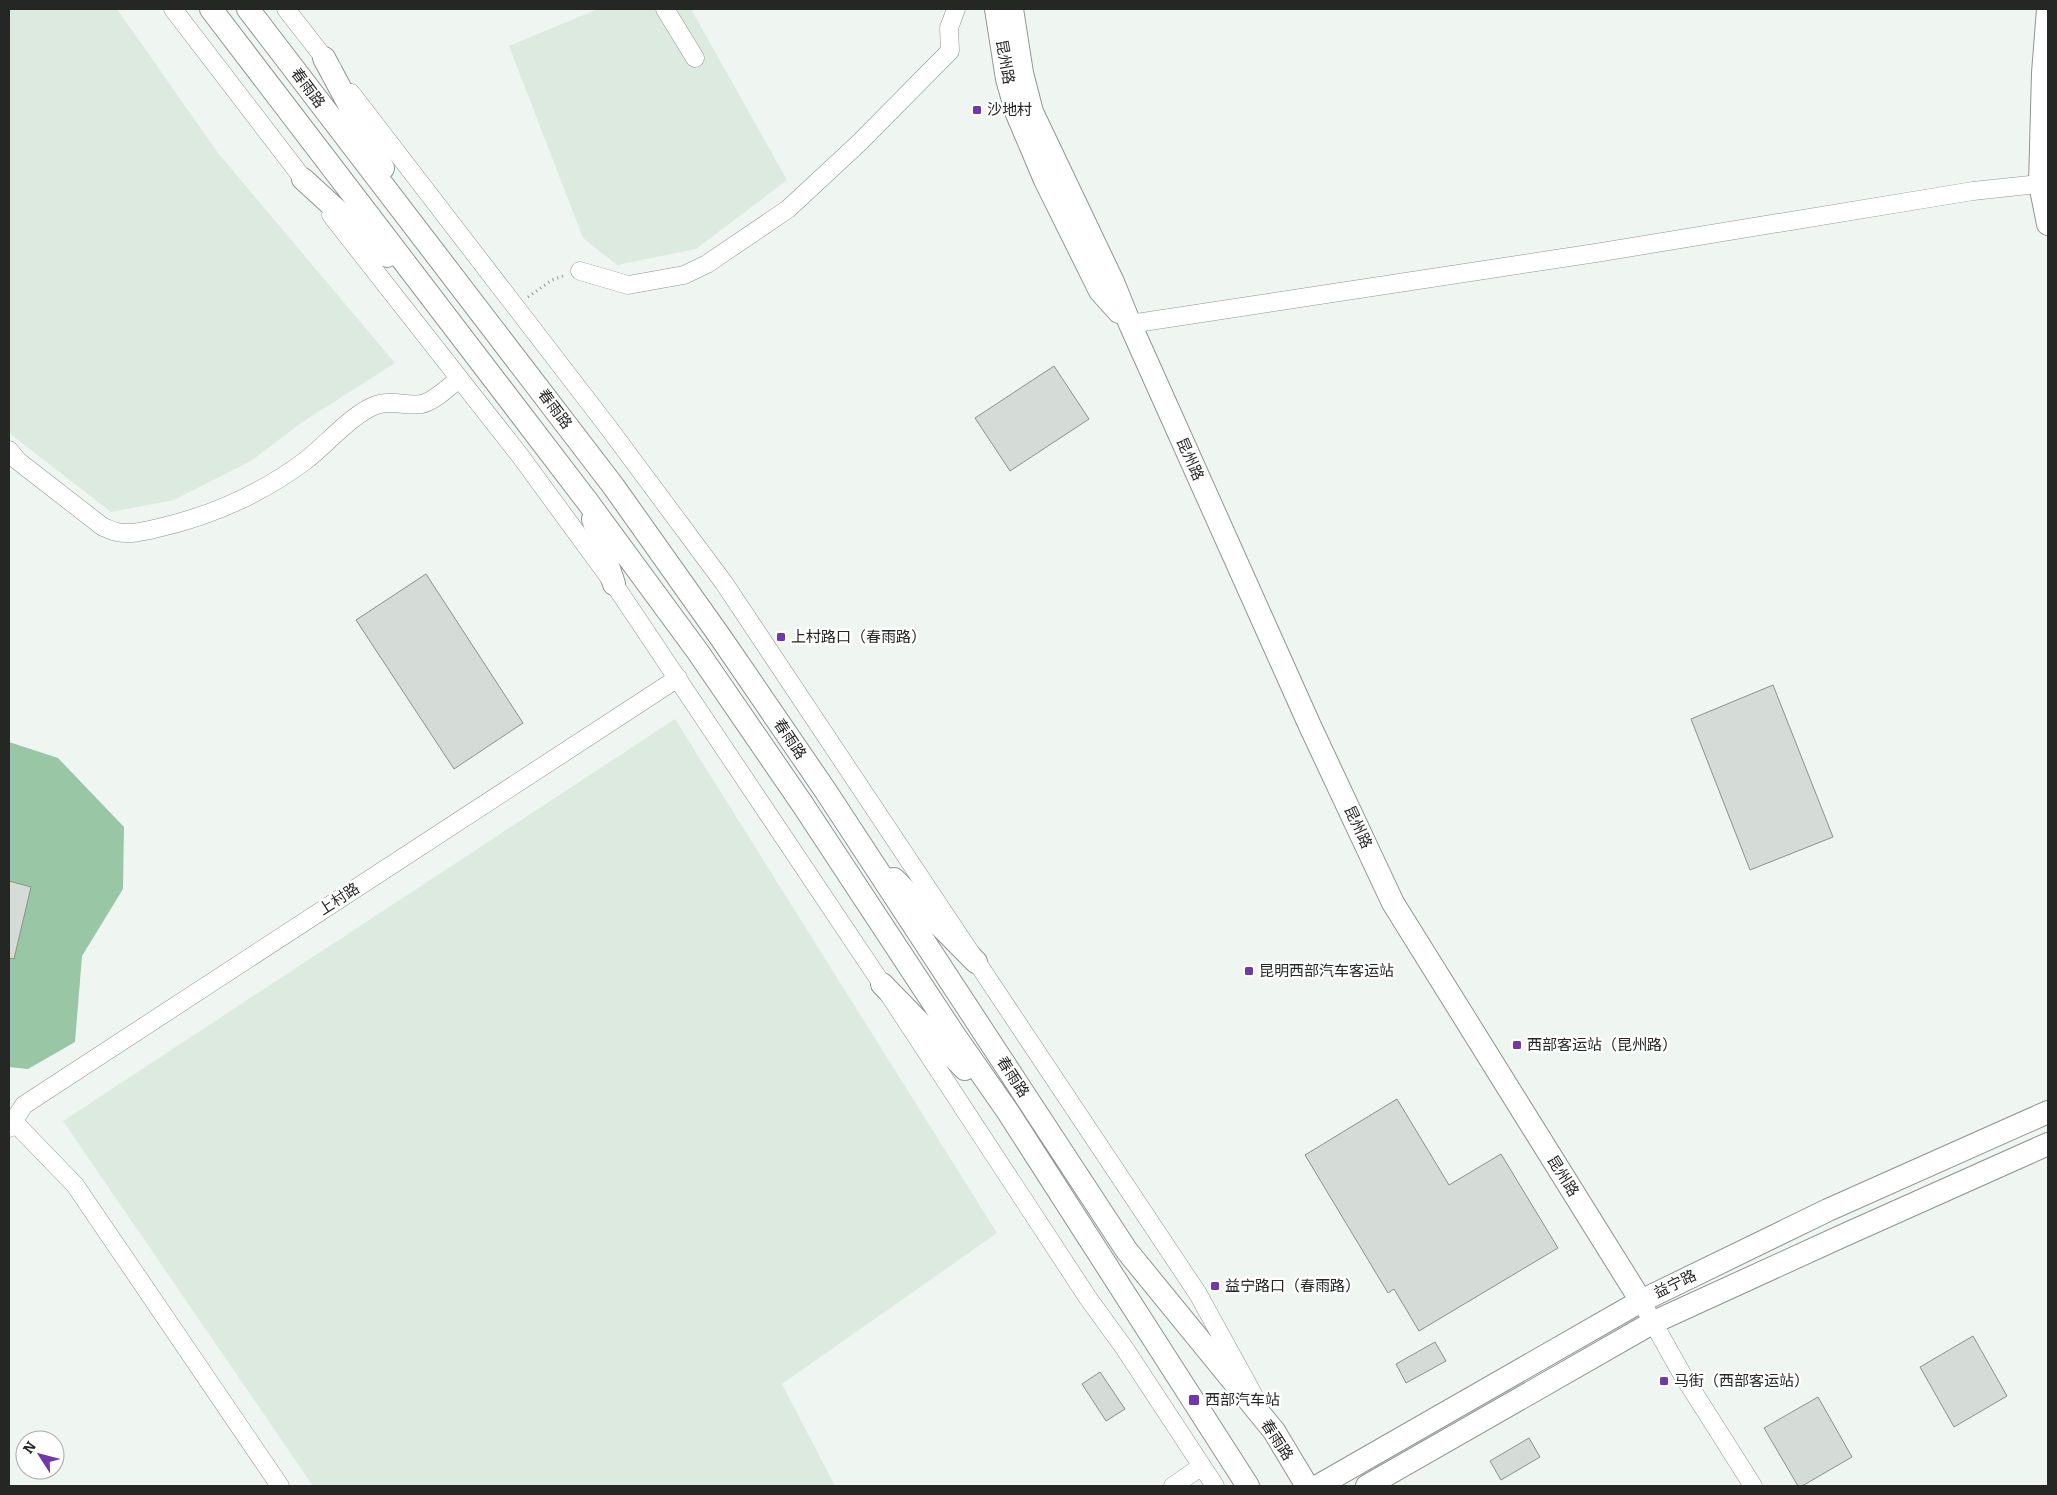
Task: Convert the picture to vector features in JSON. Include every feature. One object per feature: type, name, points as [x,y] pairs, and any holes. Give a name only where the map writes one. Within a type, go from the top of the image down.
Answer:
[{"type":"main road","name":"春雨路","points":[[211,9],[587,501],[698,652],[1008,1112],[1248,1486]]},
{"type":"main road","name":"春雨路","points":[[248,9],[614,487],[721,638],[860,844],[1127,1251],[1274,1431],[1307,1486]]},
{"type":"main road","name":"昆州路","points":[[996,9],[1007,79],[1017,114],[1045,180],[1100,291],[1130,324]]},
{"type":"main road","name":"昆州路","points":[[1012,9],[1022,73],[1032,112],[1113,282],[1310,726],[1393,903],[1641,1301]]},
{"type":"main road","points":[[2048,9],[2043,73],[2044,184],[2048,224]]},
{"type":"main road","points":[[324,58],[414,226]]},
{"type":"main road","points":[[303,179],[433,299]]},
{"type":"main road","points":[[587,501],[614,584]]},
{"type":"main road","points":[[860,844],[976,962]]},
{"type":"main road","points":[[882,984],[1008,1112]]},
{"type":"main road","name":"益宁路","points":[[1318,1486],[1641,1301],[1828,1210],[2048,1112]]},
{"type":"main road","name":"益宁路","points":[[1367,1486],[1652,1323],[2048,1144]]},
{"type":"street","points":[[172,9],[458,379],[521,457],[614,584],[1215,1486]]},
{"type":"street","points":[[286,9],[516,306],[724,583],[1198,1294],[1274,1431]]},
{"type":"street","points":[[665,9],[695,58]]},
{"type":"street","points":[[580,271],[628,285],[684,275],[708,264],[788,209],[859,143],[950,51],[949,28],[956,9],[962,9]]},
{"type":"street","points":[[1130,324],[1602,252],[1973,191],[2044,184]]},
{"type":"street","points":[[9,450],[18,462],[103,527],[117,532],[137,533],[175,524],[215,511],[255,493],[303,462],[330,442],[352,420],[376,405],[396,402],[421,404],[435,397],[458,379]]},
{"type":"street","name":"上村路","points":[[10,1123],[24,1105],[678,678]]},
{"type":"street","points":[[10,1123],[75,1185],[280,1486]]},
{"type":"street","points":[[1641,1301],[1682,1374],[1753,1486]]},
{"type":"street","points":[[1173,1486],[1202,1466]]},
{"type":"path","points":[[516,306],[552,280],[580,271]]},
{"type":"shaded area","points":[[9,9],[117,9],[218,153],[395,363],[301,423],[251,461],[174,500],[111,512],[9,433]]},
{"type":"shaded area","points":[[598,9],[691,9],[787,180],[696,249],[617,265],[583,238],[509,46]]},
{"type":"shaded area","points":[[675,719],[997,1233],[782,1384],[835,1486],[313,1486],[63,1121]]},
{"type":"green space","points":[[9,742],[58,758],[124,827],[123,889],[82,956],[75,1042],[28,1069],[9,1067]]},
{"type":"building","points":[[1054,366],[1089,419],[1010,471],[975,418]]},
{"type":"building","points":[[426,574],[523,723],[454,769],[356,620]]},
{"type":"building","points":[[1773,685],[1833,837],[1750,870],[1691,719]]},
{"type":"building","points":[[9,881],[31,887],[14,959],[9,958]]},
{"type":"building","points":[[1397,1099],[1449,1185],[1501,1154],[1558,1248],[1419,1331],[1394,1289],[1388,1293],[1305,1155]]},
{"type":"building","points":[[1973,1336],[2007,1396],[1954,1427],[1920,1367]]},
{"type":"building","points":[[1435,1342],[1446,1361],[1406,1383],[1396,1364]]},
{"type":"building","points":[[1100,1372],[1125,1409],[1106,1421],[1082,1384]]},
{"type":"building","points":[[1818,1397],[1852,1457],[1802,1486],[1798,1486],[1764,1428]]},
{"type":"building","points":[[1529,1438],[1540,1457],[1501,1480],[1490,1461]]},
{"type":"place","name":"沙地村","points":[[977,110]]},
{"type":"place","name":"上村路口（春雨路）","points":[[781,637]]},
{"type":"place","name":"昆明西部汽车客运站","points":[[1249,971]]},
{"type":"place","name":"西部客运站（昆州路）","points":[[1517,1045]]},
{"type":"place","name":"益宁路口（春雨路）","points":[[1215,1286]]},
{"type":"place","name":"马街（西部客运站）","points":[[1664,1381]]},
{"type":"place","name":"西部汽车站","points":[[1194,1400]]}]
